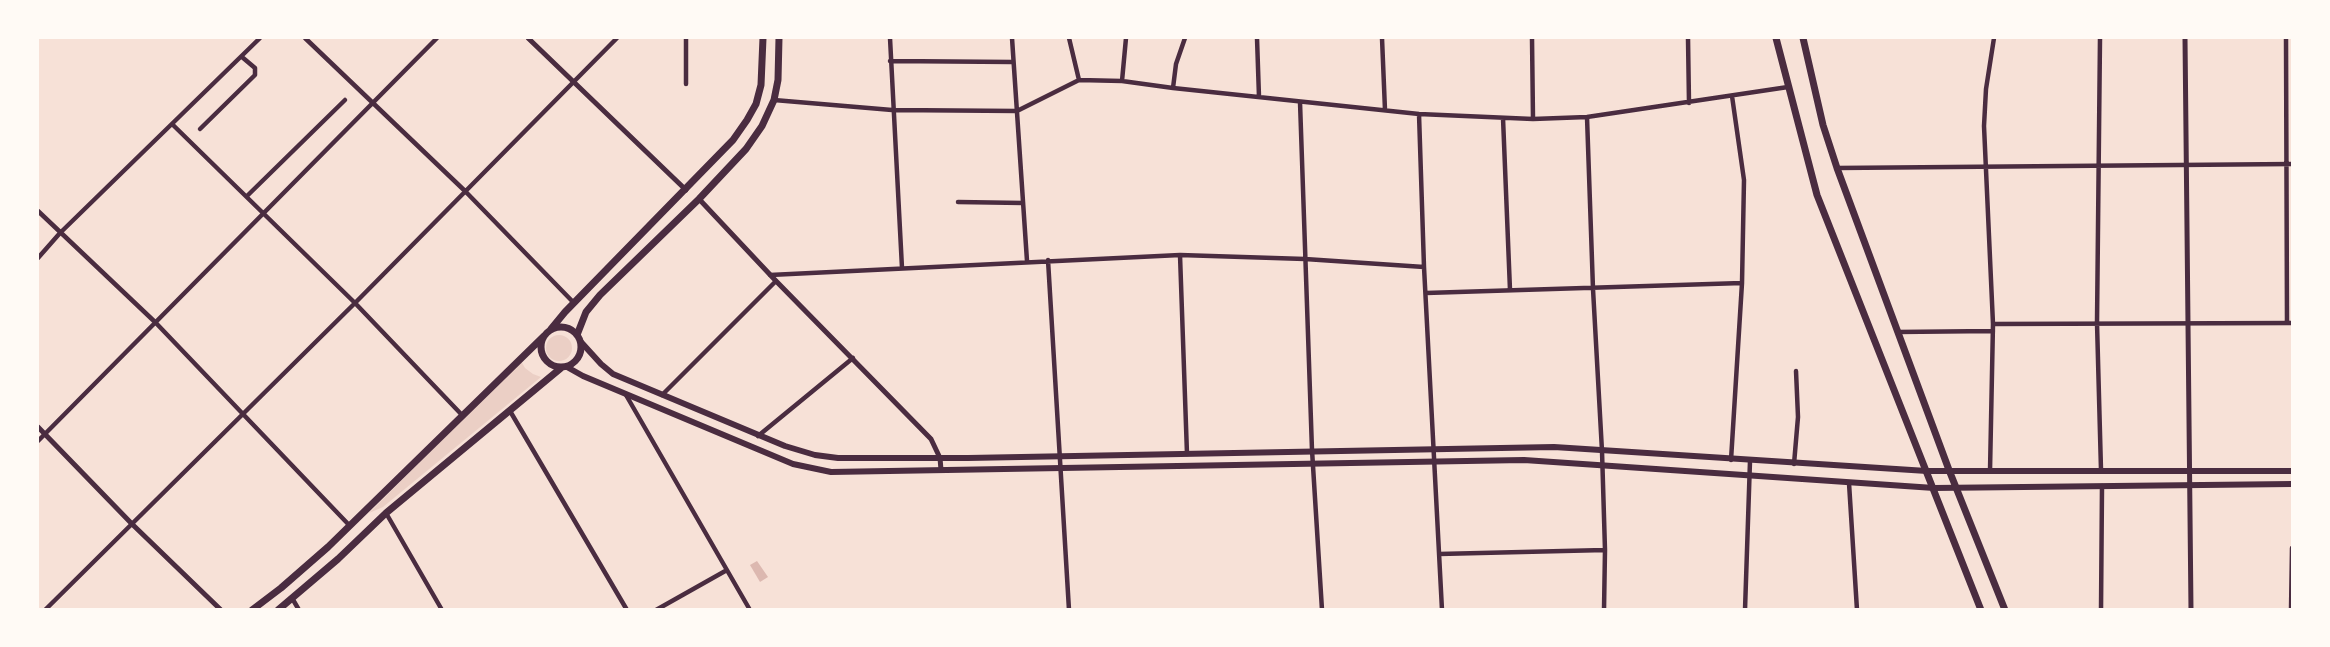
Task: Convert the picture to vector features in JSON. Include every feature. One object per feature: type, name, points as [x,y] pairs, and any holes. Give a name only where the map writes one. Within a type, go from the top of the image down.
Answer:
[{"type":"main road","points":[[252,609],[281,588],[350,526],[551,329],[733,140],[756,104],[761,85],[763,38]]},
{"type":"main road","points":[[278,609],[386,513],[564,367],[573,364],[580,355],[579,338],[586,312],[600,295],[699,199],[746,149],[762,126],[774,100],[778,80],[779,38]]},
{"type":"main road","points":[[1776,38],[1817,195],[1981,609]]},
{"type":"main road","points":[[1803,38],[1823,125],[1837,168],[1949,470],[2005,609]]},
{"type":"main road","points":[[551,329],[568,328],[613,374],[758,435],[815,455],[838,458],[968,458],[1544,447],[1927,471],[2292,471]]},
{"type":"main road","points":[[544,336],[540,348],[544,360],[549,364],[564,367],[793,464],[811,469],[855,472],[1524,460],[1934,488],[2292,484]]},
{"type":"main road","points":[[968,458],[969,470]]},
{"type":"street","points":[[38,258],[60,233],[260,38]]},
{"type":"street","points":[[305,38],[465,191],[574,303]]},
{"type":"street","points":[[38,441],[437,38]]},
{"type":"street","points":[[528,38],[686,190]]},
{"type":"street","points":[[45,609],[243,415],[617,38]]},
{"type":"street","points":[[686,38],[686,84]]},
{"type":"street","points":[[890,38],[902,268]]},
{"type":"street","points":[[1012,38],[1027,261]]},
{"type":"street","points":[[1069,38],[1079,80]]},
{"type":"street","points":[[1122,81],[1126,38]]},
{"type":"street","points":[[1173,88],[1176,64],[1185,38]]},
{"type":"street","points":[[1257,38],[1259,97]]},
{"type":"street","points":[[1382,38],[1385,110]]},
{"type":"street","points":[[1532,38],[1533,119]]},
{"type":"street","points":[[1688,38],[1689,103]]},
{"type":"street","points":[[1990,471],[1993,324],[1984,126],[1986,89],[1994,38]]},
{"type":"street","points":[[2100,38],[2097,323],[2101,470]]},
{"type":"street","points":[[2185,38],[2186,323],[2191,609]]},
{"type":"street","points":[[1993,324],[2290,322],[2290,164],[2286,38]]},
{"type":"street","points":[[200,129],[255,75],[255,68],[242,57]]},
{"type":"street","points":[[890,61],[1012,62]]},
{"type":"street","points":[[774,100],[892,110],[1017,111],[1079,80],[1122,81],[1419,114],[1533,119],[1587,117],[1788,87]]},
{"type":"street","points":[[1731,460],[1742,283],[1744,180],[1732,96]]},
{"type":"street","points":[[247,196],[345,100]]},
{"type":"street","points":[[1300,102],[1312,450],[1322,609]]},
{"type":"street","points":[[1419,114],[1424,267],[1442,609]]},
{"type":"street","points":[[1587,117],[1593,289],[1603,464],[1604,609]]},
{"type":"street","points":[[1503,118],[1510,290]]},
{"type":"street","points":[[172,124],[355,303],[462,415]]},
{"type":"street","points":[[1837,168],[2290,164]]},
{"type":"street","points":[[699,199],[931,439],[940,458],[941,470]]},
{"type":"street","points":[[958,202],[1023,203]]},
{"type":"street","points":[[38,211],[155,322],[350,526]]},
{"type":"street","points":[[770,275],[1180,255],[1305,259],[1424,267]]},
{"type":"street","points":[[1180,255],[1187,453]]},
{"type":"street","points":[[1048,260],[1069,609]]},
{"type":"street","points":[[662,395],[776,281]]},
{"type":"street","points":[[1426,293],[1742,283]]},
{"type":"street","points":[[1897,332],[1993,331]]},
{"type":"street","points":[[758,435],[853,358]]},
{"type":"street","points":[[1794,464],[1798,417],[1796,371]]},
{"type":"street","points":[[625,392],[750,609]]},
{"type":"street","points":[[510,411],[627,609]]},
{"type":"street","points":[[38,427],[132,524],[221,609]]},
{"type":"street","points":[[1745,609],[1750,461]]},
{"type":"street","points":[[1849,483],[1857,609]]},
{"type":"street","points":[[2101,609],[2102,486]]},
{"type":"street","points":[[386,513],[442,609]]},
{"type":"street","points":[[2291,609],[2292,548]]},
{"type":"street","points":[[1439,554],[1605,550]]},
{"type":"street","points":[[656,609],[727,570]]},
{"type":"street","points":[[292,598],[299,609]]},
{"type":"shaded area","points":[[559,335],[568,339],[572,348],[568,357],[559,361],[550,357],[546,348],[550,339]]},
{"type":"shaded area","points":[[521,361],[525,368],[541,377],[383,507],[369,513]]},
{"type":"shaded area","points":[[757,561],[768,577],[760,582],[750,565]]}]
